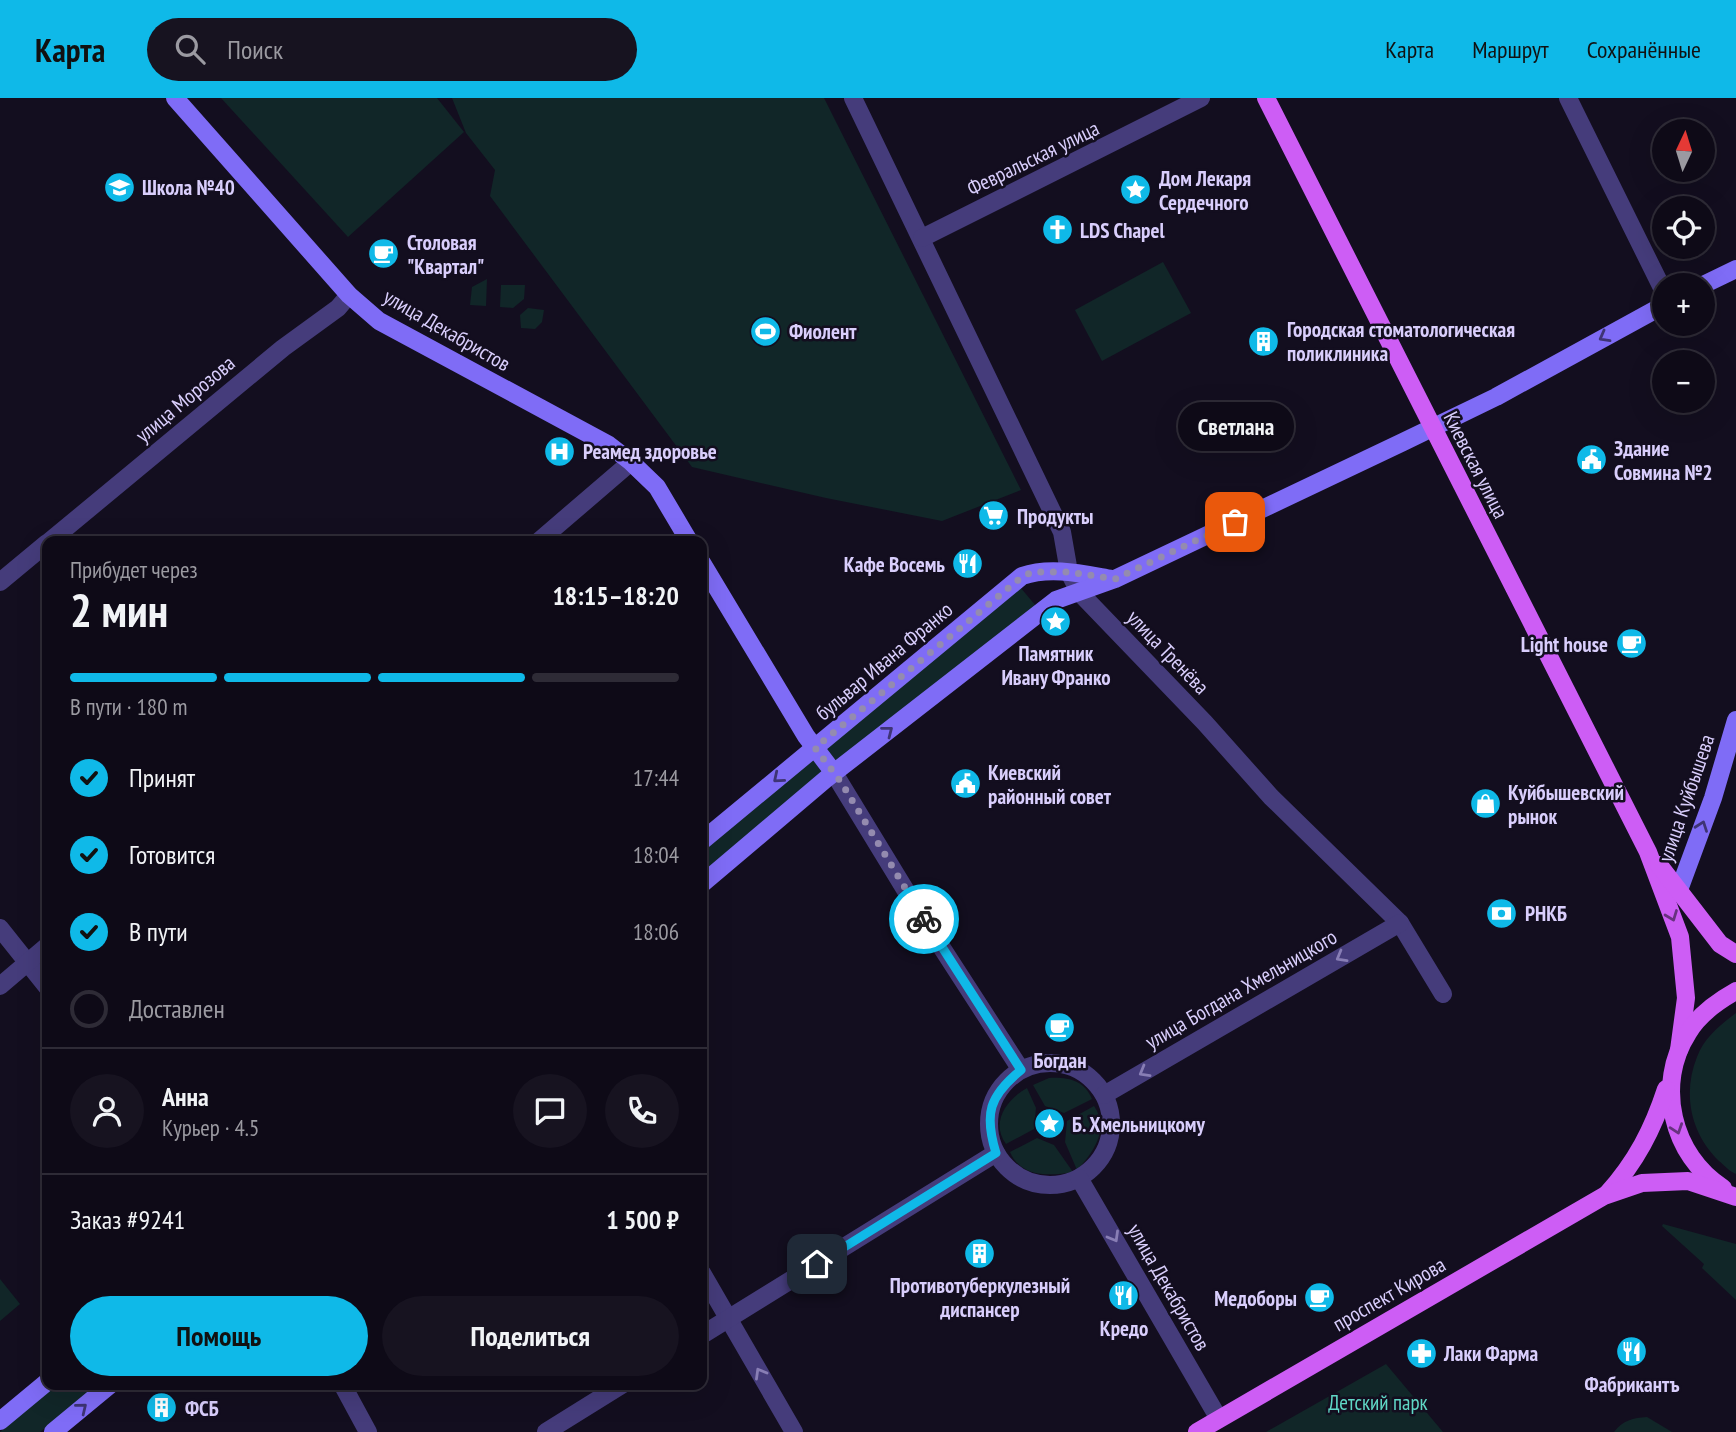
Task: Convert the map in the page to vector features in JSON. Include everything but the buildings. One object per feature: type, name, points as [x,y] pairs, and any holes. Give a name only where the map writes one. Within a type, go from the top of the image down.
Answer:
[{"type":"main road","name":"Киевская улица","points":[[1266,98],[1648,852],[1680,937],[1686,998],[1677,1056]]},
{"type":"main road","name":"Киевская улица","points":[[1648,852],[1720,944],[1736,954]]},
{"type":"main road","points":[[1604,1196],[1622,1177],[1655,1125],[1677,1056],[1688,1033],[1702,1015],[1736,991]]},
{"type":"main road","points":[[1677,1056],[1670,1091],[1672,1117],[1681,1141],[1695,1163],[1713,1181],[1736,1196]]},
{"type":"main road","points":[[1604,1196],[1642,1183],[1688,1181],[1736,1196]]},
{"type":"main road","name":"проспект Кирова","points":[[1197,1432],[1604,1196]]},
{"type":"street","name":"улица Декабристов","points":[[175,98],[349,295],[379,321],[609,445],[657,487],[686,536]]},
{"type":"street","name":"улица Тренёва","points":[[853,98],[1062,532],[1069,572],[1079,592],[1205,723],[1271,797],[1400,923],[1443,994]]},
{"type":"street","name":"Февральская улица","points":[[922,239],[1201,98]]},
{"type":"street","points":[[1568,98],[1655,273]]},
{"type":"street","points":[[1715,279],[1736,269]]},
{"type":"street","name":"улица Морозова","points":[[55,536],[283,348],[338,308],[349,295]]},
{"type":"street","points":[[707,880],[834,772],[1056,600],[1115,579],[1496,397],[1652,311]]},
{"type":"street","points":[[545,536],[631,462]]},
{"type":"street","name":"улица Морозова","points":[[0,582],[42,547]]},
{"type":"street","points":[[707,571],[815,748],[834,772],[920,914],[1021,1070]]},
{"type":"street","name":"бульвар Ивана Франко","points":[[707,837],[1023,576],[1033,572],[1069,572],[1115,579]]},
{"type":"street","name":"улица Куйбышева","points":[[1679,890],[1713,798],[1736,720]]},
{"type":"street","name":"улица Богдана Хмельницкого","points":[[1104,1095],[1400,923]]},
{"type":"street","points":[[0,928],[42,981]]},
{"type":"street","points":[[0,986],[42,950]]},
{"type":"street","points":[[1044,1063],[1068,1065],[1089,1077],[1104,1095],[1111,1118],[1109,1142],[1098,1163],[1079,1178],[1056,1185],[1032,1183],[1011,1171],[996,1153],[989,1130],[991,1106],[1002,1085],[1021,1070],[1044,1063]]},
{"type":"street","points":[[707,1332],[996,1153]]},
{"type":"street","name":"улица Декабристов","points":[[1079,1178],[1219,1419]]},
{"type":"street","points":[[707,1282],[794,1432]]},
{"type":"street","points":[[0,1421],[42,1386]]},
{"type":"street","points":[[52,1432],[104,1390]]},
{"type":"street","points":[[345,1390],[368,1432]]},
{"type":"street","points":[[546,1432],[613,1390]]},
{"type":"green space","points":[[221,98],[437,98],[464,132],[348,237]]},
{"type":"green space","name":"Фиолент","points":[[452,98],[824,98],[1021,490],[942,521],[692,467],[490,196],[495,170],[466,133]]},
{"type":"green space","points":[[1163,262],[1191,313],[1102,361],[1075,310]]},
{"type":"green space","points":[[487,279],[486,306],[470,305],[472,287]]},
{"type":"green space","points":[[501,285],[525,285],[524,299],[513,308],[500,307]]},
{"type":"green space","points":[[528,308],[544,310],[542,322],[535,329],[521,328],[520,315]]},
{"type":"green space","points":[[1020,587],[1036,606],[833,764],[822,751]]},
{"type":"green space","points":[[815,756],[826,770],[707,870],[707,846]]},
{"type":"green space","points":[[1736,1013],[1736,1174],[1719,1161],[1702,1139],[1692,1113],[1690,1085],[1700,1050],[1713,1032]]},
{"type":"green space","points":[[1049,1078],[1075,1081],[1085,1088],[1092,1099],[1064,1113],[1045,1106],[1033,1085]]},
{"type":"green space","points":[[1027,1088],[1036,1108],[1034,1129],[1006,1144],[1000,1128],[1003,1112],[1013,1098]]},
{"type":"green space","points":[[1094,1106],[1100,1123],[1098,1140],[1077,1170],[1065,1142],[1067,1121]]},
{"type":"green space","points":[[1037,1138],[1054,1145],[1073,1172],[1046,1174],[1021,1167],[1010,1152]]},
{"type":"green space","points":[[1663,1224],[1736,1244],[1736,1300],[1702,1268],[1704,1264],[1662,1226]]},
{"type":"green space","points":[[0,1279],[20,1304],[0,1321]]},
{"type":"green space","name":"Детский парк","points":[[1386,1364],[1443,1432],[1266,1432]]},
{"type":"green space","points":[[49,1390],[92,1390],[40,1432],[0,1432]]},
{"type":"green space","points":[[1647,1417],[1672,1432],[1614,1432],[1629,1420]]},
{"type":"way so far","points":[[924,919],[841,782],[815,748],[1023,576],[1033,572],[1069,572],[1115,579],[1235,522]]},
{"type":"place","name":"Школа №40","points":[[119,187]]},
{"type":"place","name":"Дом Лекаря Сердечного","points":[[1136,190]]},
{"type":"place","name":"LDS Chapel","points":[[1057,230]]},
{"type":"place","name":"Столовая \"Квартал\"","points":[[384,254]]},
{"type":"place","name":"Фиолент","points":[[766,331]]},
{"type":"place","name":"Городская стоматологическая поликлиника","points":[[1264,341]]},
{"type":"place","name":"Реамед здоровье","points":[[560,451]]},
{"type":"place","name":"Здание Совмина №2","points":[[1591,460]]},
{"type":"place","name":"Продукты","points":[[994,516]]},
{"type":"place","name":"Светлана","points":[[1235,522]]},
{"type":"place","name":"Кафе Восемь","points":[[968,564]]},
{"type":"place","name":"Памятник Ивану Франко","points":[[1056,621]]},
{"type":"place","name":"Light house","points":[[1631,644]]},
{"type":"place","name":"Киевский районный совет","points":[[965,784]]},
{"type":"place","name":"Куйбышевский рынок","points":[[1485,804]]},
{"type":"place","name":"РНКБ","points":[[1502,913]]},
{"type":"place","name":"Богдан","points":[[1060,1028]]},
{"type":"place","name":"Б. Хмельницкому","points":[[1049,1124]]},
{"type":"place","name":"Противотуберкулезный диспансер","points":[[980,1253]]},
{"type":"place","name":"Кредо","points":[[1124,1296]]},
{"type":"place","name":"Медоборы","points":[[1320,1298]]},
{"type":"place","name":"Фабрикантъ","points":[[1632,1352]]},
{"type":"place","name":"Лаки Фарма","points":[[1421,1353]]},
{"type":"place","name":"ФСБ","points":[[162,1408]]},
{"type":"route","points":[[817,1264],[996,1153],[989,1130],[991,1106],[1002,1085],[1021,1070],[924,919]]}]
